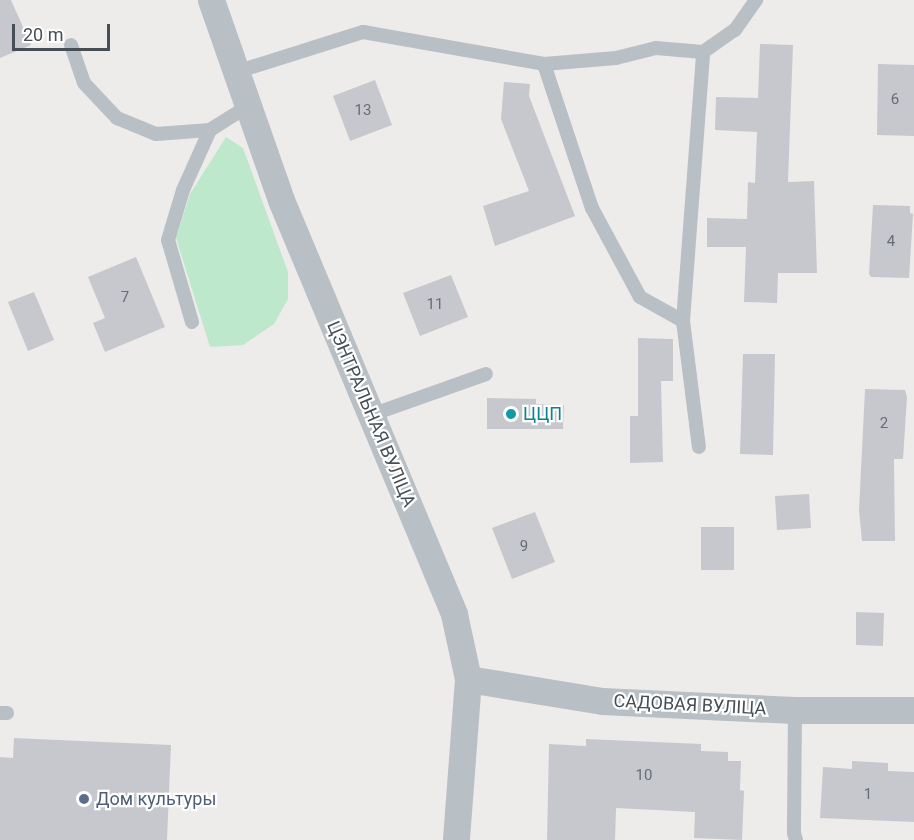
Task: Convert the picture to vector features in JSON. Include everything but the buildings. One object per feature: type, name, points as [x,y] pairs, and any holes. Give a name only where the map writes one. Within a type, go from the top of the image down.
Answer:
[{"type":"street","name":"ЦЭНТРАЛЬНАЯ ВУЛІЦА","points":[[211,0],[282,200],[454,614],[468,680],[456,840]]},
{"type":"street","name":"САДОВАЯ ВУЛІЦА","points":[[468,680],[602,701],[795,710],[914,710]]},
{"type":"lane","points":[[236,72],[363,32],[544,64],[616,58],[656,48],[704,52],[735,30],[756,0]]},
{"type":"lane","points":[[71,45],[84,83],[117,118],[156,134],[210,130],[249,106]]},
{"type":"lane","points":[[699,447],[683,321],[704,52]]},
{"type":"lane","points":[[544,64],[592,208],[640,297],[683,321]]},
{"type":"lane","points":[[192,322],[168,240],[183,190],[210,130]]},
{"type":"lane","points":[[371,415],[486,374]]},
{"type":"lane","points":[[794,838],[795,710]]},
{"type":"green space","points":[[226,137],[243,148],[288,272],[288,299],[274,324],[243,345],[210,347],[176,238],[190,194]]},
{"type":"place","name":"ЦЦП","points":[[511,414]]},
{"type":"place","name":"Дом культуры","points":[[84,799]]}]
